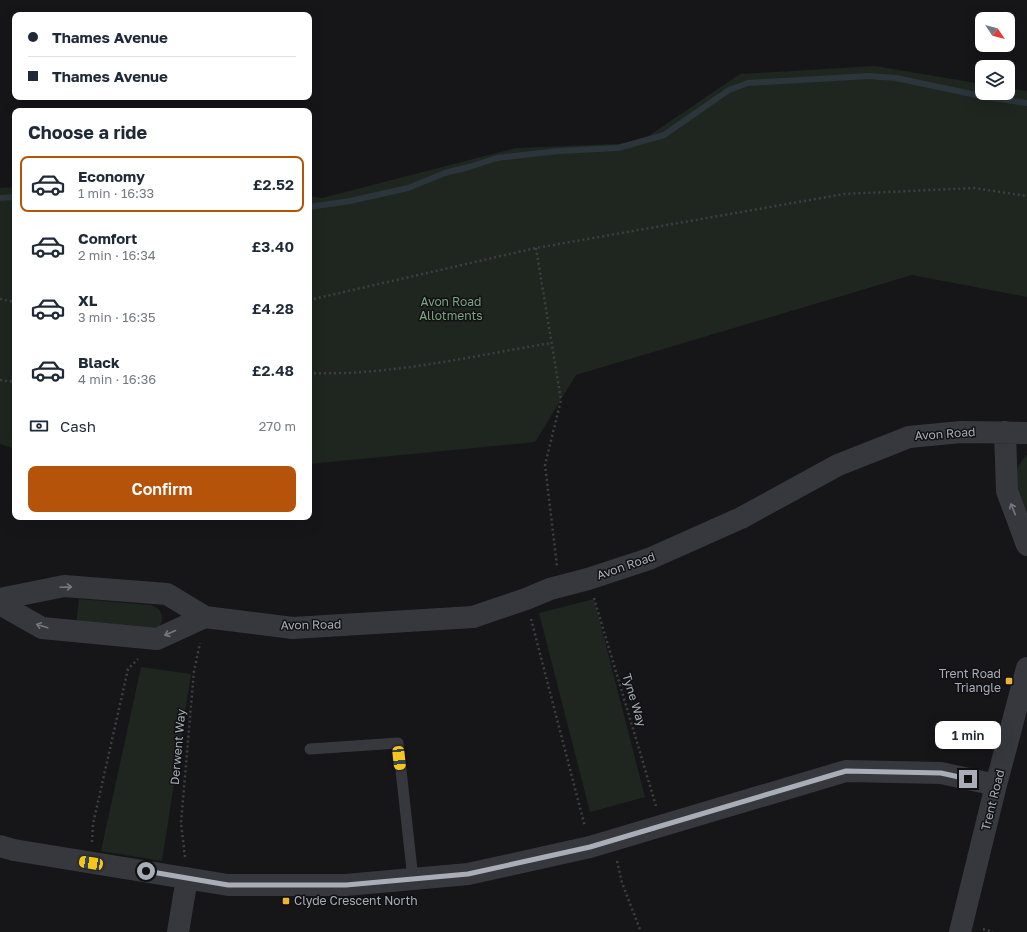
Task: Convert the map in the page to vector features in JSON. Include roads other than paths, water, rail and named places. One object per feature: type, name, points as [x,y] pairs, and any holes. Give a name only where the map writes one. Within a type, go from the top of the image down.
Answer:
[{"type":"street","name":"Avon Road","points":[[0,599],[64,586],[167,594],[205,617],[293,628],[473,616],[649,559],[734,521],[838,465],[909,437],[961,432],[1027,433]]},
{"type":"street","points":[[1005,432],[1007,492],[1027,545]]},
{"type":"street","points":[[0,604],[42,628],[157,639],[205,617]]},
{"type":"street","name":"Trent Road","points":[[960,932],[996,785],[1027,668]]},
{"type":"street","points":[[0,846],[14,850],[228,885],[346,885],[468,874],[590,847],[846,771],[941,773],[996,785]]},
{"type":"street","points":[[178,932],[187,878]]},
{"type":"lane","points":[[310,749],[398,743],[413,879]]},
{"type":"waterway","points":[[312,207],[350,201],[408,188],[445,173],[497,158],[558,151],[618,148],[664,135],[729,90],[748,83],[868,76],[896,78],[986,97],[1027,103]]},
{"type":"waterway","points":[[0,198],[12,197]]},
{"type":"place","name":"Trent Road Triangle","points":[[1009,681]]},
{"type":"place","name":"Clyde Crescent North","points":[[286,901]]},
{"type":"park label","name":"Avon Road Allotments","points":[[451,309]]}]
